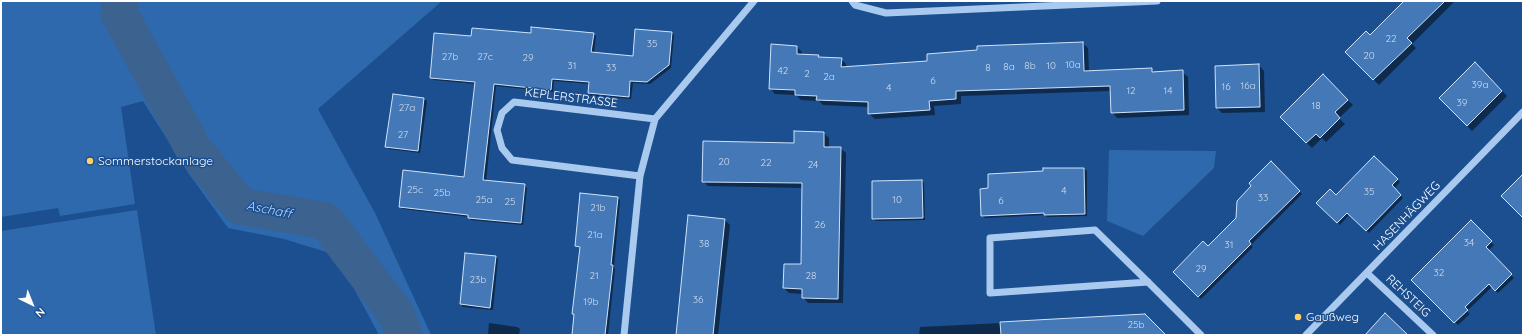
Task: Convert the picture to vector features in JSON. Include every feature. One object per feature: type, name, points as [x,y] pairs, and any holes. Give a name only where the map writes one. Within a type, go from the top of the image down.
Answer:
[{"type":"street","points":[[624,335],[640,176],[655,118],[754,1]]},
{"type":"street","points":[[852,1],[855,5],[886,12],[1157,1]]},
{"type":"street","name":"KEPLERSTRASSE","points":[[640,176],[512,160],[502,148],[497,130],[502,113],[514,102],[655,118]]},
{"type":"street","name":"HASENHÄGWEG","points":[[1306,335],[1523,112]]},
{"type":"street","points":[[1148,282],[990,293],[990,238],[1095,230],[1148,282],[1200,335]]},
{"type":"street","name":"REHSTEIG","points":[[1367,272],[1433,335]]},
{"type":"shaded area","points":[[1,1],[442,1],[318,109],[375,213],[431,335],[379,335],[336,255],[284,239],[228,228],[189,174],[143,101],[121,107],[135,204],[60,216],[58,208],[1,217]]},
{"type":"shaded area","points":[[1109,150],[1216,151],[1214,168],[1143,236],[1107,221]]},
{"type":"shaded area","points":[[137,210],[156,335],[1,335],[1,231]]},
{"type":"building","points":[[1404,1],[1445,1],[1407,38],[1412,43],[1373,80],[1345,52],[1366,31],[1370,35]]},
{"type":"building","points":[[531,27],[594,33],[591,52],[633,56],[635,29],[672,32],[669,65],[647,82],[630,81],[629,97],[588,93],[589,82],[552,79],[551,90],[494,84],[483,180],[525,184],[521,223],[468,218],[468,215],[399,207],[403,170],[464,177],[475,82],[430,78],[434,33],[471,36],[472,28],[531,33]]},
{"type":"building","points":[[1083,42],[1084,71],[1152,68],[1152,72],[1183,70],[1184,110],[1111,113],[1110,86],[956,91],[956,99],[929,101],[930,110],[868,114],[868,102],[816,100],[817,96],[795,95],[795,90],[769,89],[771,44],[797,46],[797,54],[842,58],[841,67],[927,61],[927,54],[977,50],[977,46]]},
{"type":"building","points":[[1475,62],[1502,91],[1467,126],[1439,98]]},
{"type":"building","points":[[1259,64],[1260,107],[1216,108],[1215,66]]},
{"type":"building","points":[[1323,74],[1348,100],[1335,112],[1340,118],[1320,138],[1316,134],[1306,143],[1280,117]]},
{"type":"building","points":[[393,94],[424,98],[418,151],[385,147]]},
{"type":"building","points":[[794,131],[824,132],[824,147],[841,147],[838,299],[802,298],[802,289],[783,288],[784,264],[801,264],[802,183],[702,182],[703,141],[794,143]]},
{"type":"building","points":[[1374,156],[1398,179],[1392,185],[1401,195],[1366,231],[1347,213],[1337,223],[1316,203],[1330,189],[1336,195]]},
{"type":"building","points":[[1271,161],[1300,191],[1249,241],[1251,244],[1198,297],[1173,272],[1203,241],[1208,246],[1236,218],[1237,201],[1251,186],[1249,183]]},
{"type":"building","points":[[1043,168],[1084,168],[1085,214],[1044,215],[1044,213],[981,216],[980,189],[988,188],[988,174],[1043,171]]},
{"type":"building","points":[[1523,174],[1523,218],[1501,196]]},
{"type":"building","points":[[922,180],[923,218],[872,219],[872,181]]},
{"type":"building","points":[[580,193],[618,197],[611,265],[613,265],[605,335],[572,335],[574,314],[572,314],[580,247],[575,246]]},
{"type":"building","points":[[688,215],[725,219],[713,335],[676,335]]},
{"type":"building","points":[[1471,220],[1492,241],[1486,247],[1512,274],[1495,291],[1489,284],[1465,307],[1468,310],[1454,323],[1411,280]]},
{"type":"building","points":[[465,253],[496,256],[490,308],[460,304]]},
{"type":"building","points":[[1385,313],[1408,335],[1365,335]]},
{"type":"building","points":[[1145,314],[1166,335],[1001,335],[1000,322]]},
{"type":"waterway","name":"Aschaff","points":[[120,1],[119,13],[193,148],[240,206],[326,221],[397,315],[404,335]]},
{"type":"place","name":"Sommerstockanlage","points":[[90,161]]},
{"type":"place","name":"Gaußweg","points":[[1298,317]]}]
